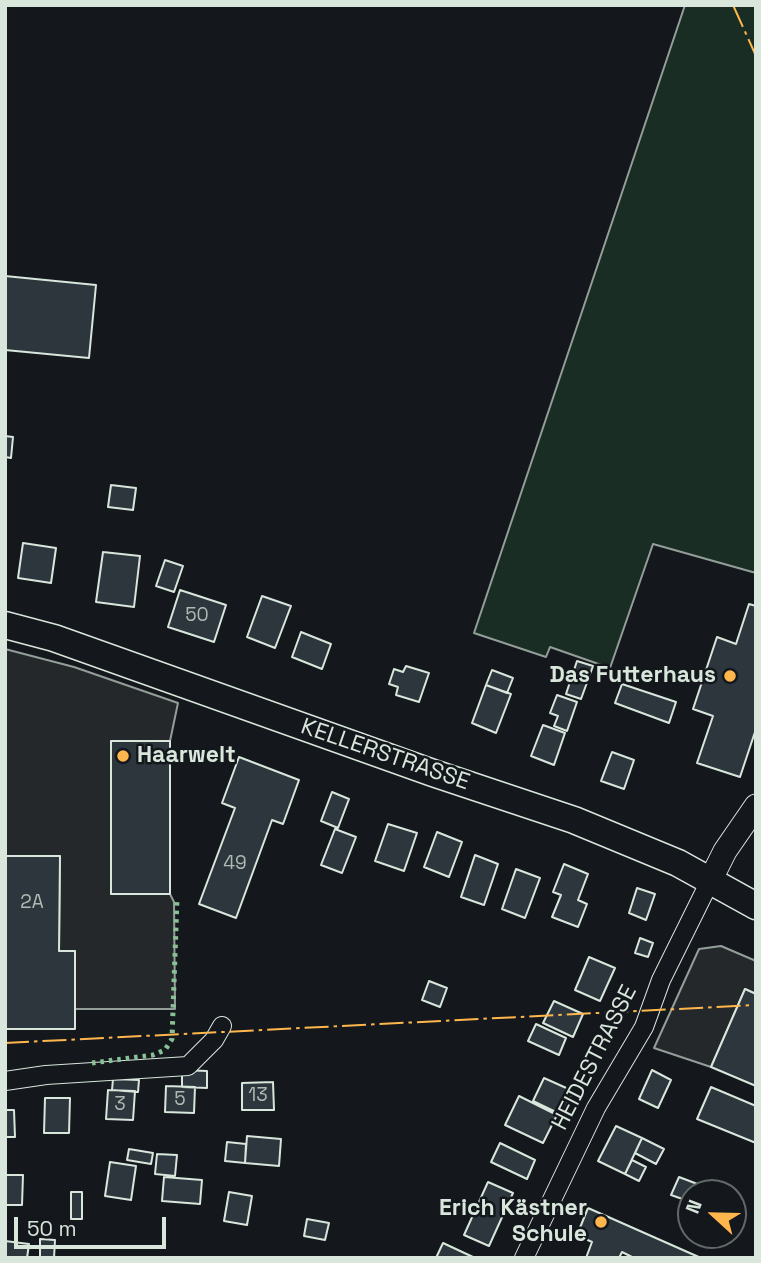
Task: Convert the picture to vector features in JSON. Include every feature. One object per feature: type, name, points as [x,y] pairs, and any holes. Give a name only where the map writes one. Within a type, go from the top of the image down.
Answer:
[{"type":"main road","name":"KELLERSTRASSE","points":[[5,625],[54,638],[433,773],[574,820],[678,863],[756,906]]},
{"type":"street","points":[[710,881],[725,851],[756,806]]},
{"type":"street","name":"HEIDESTRASSE","points":[[524,1258],[596,1108],[644,1027],[661,980],[710,881]]},
{"type":"street","points":[[5,1081],[60,1074],[188,1066],[214,1040],[222,1026]]},
{"type":"green space","points":[[685,5],[756,5],[756,573],[653,544],[610,668],[550,647],[546,657],[474,633]]},
{"type":"shaded area","points":[[5,649],[74,667],[178,703],[170,741],[111,742],[111,894],[170,894],[174,902],[175,1009],[75,1009],[75,951],[59,951],[60,856],[5,856]]},
{"type":"shaded area","points":[[721,946],[756,961],[756,994],[745,989],[711,1067],[654,1048],[699,949]]},
{"type":"building","points":[[5,276],[96,285],[89,358],[5,350]]},
{"type":"building","points":[[5,436],[13,437],[11,458],[5,457]]},
{"type":"building","points":[[111,485],[136,488],[133,510],[108,507]]},
{"type":"building","points":[[23,543],[56,548],[51,583],[18,578]]},
{"type":"building","points":[[103,552],[140,556],[134,607],[96,602]]},
{"type":"building","points":[[165,560],[183,566],[174,592],[156,586]]},
{"type":"building","points":[[180,590],[226,605],[214,642],[168,627]]},
{"type":"building","points":[[262,596],[291,606],[275,648],[247,637]]},
{"type":"building","name":"Das Futterhaus","points":[[749,604],[756,606],[756,729],[740,777],[697,763],[713,716],[693,709],[717,637],[736,644]]},
{"type":"building","points":[[301,632],[331,644],[322,669],[292,657]]},
{"type":"building","points":[[577,661],[593,666],[581,699],[566,694]]},
{"type":"building","points":[[406,666],[429,673],[419,702],[396,695],[398,687],[389,684],[394,669],[403,672]]},
{"type":"building","points":[[492,670],[513,678],[507,693],[486,685]]},
{"type":"building","points":[[622,684],[676,702],[669,723],[615,703]]},
{"type":"building","points":[[486,685],[511,694],[496,733],[472,723]]},
{"type":"building","points":[[557,695],[577,702],[567,731],[554,726],[558,716],[550,713]]},
{"type":"building","points":[[543,725],[565,733],[554,765],[531,756]]},
{"type":"building","points":[[111,741],[170,741],[170,894],[111,894]]},
{"type":"building","points":[[612,752],[634,760],[624,789],[601,781]]},
{"type":"building","points":[[239,757],[299,780],[283,824],[272,820],[236,918],[199,904],[235,808],[222,803]]},
{"type":"building","points":[[332,792],[349,799],[338,828],[321,821]]},
{"type":"building","points":[[388,824],[417,833],[404,871],[375,861]]},
{"type":"building","points":[[335,829],[356,837],[342,873],[321,865]]},
{"type":"building","points":[[437,832],[462,842],[449,877],[424,867]]},
{"type":"building","points":[[475,855],[498,864],[484,905],[461,897]]},
{"type":"building","points":[[5,856],[60,856],[59,951],[75,951],[75,1029],[5,1029]]},
{"type":"building","points":[[564,864],[588,874],[578,900],[587,904],[578,927],[552,917],[561,895],[553,892]]},
{"type":"building","points":[[516,869],[540,878],[525,918],[502,909]]},
{"type":"building","points":[[637,888],[655,894],[646,920],[629,913]]},
{"type":"building","points":[[640,938],[653,943],[648,957],[635,953]]},
{"type":"building","points":[[589,957],[615,968],[600,1001],[575,990]]},
{"type":"building","points":[[429,981],[447,988],[440,1007],[422,1000]]},
{"type":"building","points":[[745,989],[756,994],[756,1086],[711,1067]]},
{"type":"building","points":[[554,1001],[583,1014],[573,1037],[543,1023]]},
{"type":"building","points":[[536,1024],[566,1038],[559,1055],[528,1041]]},
{"type":"building","points":[[182,1070],[207,1071],[207,1088],[182,1087]]},
{"type":"building","points":[[652,1070],[671,1080],[658,1108],[639,1099]]},
{"type":"building","points":[[544,1078],[573,1091],[562,1115],[533,1101]]},
{"type":"building","points":[[113,1079],[139,1080],[138,1092],[112,1090]]},
{"type":"building","points":[[273,1082],[274,1110],[242,1110],[242,1083]]},
{"type":"building","points":[[166,1086],[195,1087],[194,1113],[165,1112]]},
{"type":"building","points":[[711,1087],[756,1106],[756,1143],[697,1119]]},
{"type":"building","points":[[108,1090],[135,1091],[133,1120],[106,1119]]},
{"type":"building","points":[[519,1096],[557,1115],[543,1143],[505,1125]]},
{"type":"building","points":[[45,1098],[70,1098],[69,1133],[44,1133]]},
{"type":"building","points":[[5,1110],[14,1110],[15,1137],[5,1137]]},
{"type":"building","points":[[616,1126],[642,1138],[625,1174],[598,1161]]},
{"type":"building","points":[[247,1136],[281,1139],[279,1166],[245,1163]]},
{"type":"building","points":[[642,1138],[664,1149],[656,1164],[635,1153]]},
{"type":"building","points":[[227,1142],[246,1144],[245,1163],[225,1161]]},
{"type":"building","points":[[500,1143],[535,1160],[527,1179],[491,1162]]},
{"type":"building","points":[[129,1149],[153,1153],[151,1164],[127,1160]]},
{"type":"building","points":[[157,1154],[177,1155],[175,1176],[155,1174]]},
{"type":"building","points":[[632,1160],[646,1167],[639,1181],[625,1174]]},
{"type":"building","points":[[110,1162],[136,1166],[131,1200],[105,1196]]},
{"type":"building","points":[[5,1175],[23,1175],[22,1205],[5,1205]]},
{"type":"building","points":[[164,1177],[202,1180],[200,1204],[162,1201]]},
{"type":"building","points":[[488,1182],[513,1193],[489,1246],[464,1235]]},
{"type":"building","points":[[677,1182],[677,1197],[671,1195]]},
{"type":"building","points":[[71,1192],[82,1192],[82,1219],[71,1219]]},
{"type":"building","points":[[229,1192],[252,1196],[247,1225],[224,1221]]},
{"type":"building","name":"Erich Kästner Schule","points":[[588,1208],[701,1258],[634,1258],[622,1252],[619,1258],[586,1258],[592,1242],[577,1235]]},
{"type":"building","points":[[307,1219],[329,1223],[325,1240],[304,1236]]},
{"type":"building","points":[[40,1239],[55,1240],[54,1258],[40,1258]]},
{"type":"building","points":[[5,1241],[29,1244],[27,1258],[5,1258]]},
{"type":"building","points":[[443,1243],[473,1257],[473,1258],[436,1258]]},
{"type":"hedge","points":[[92,1063],[153,1055],[165,1050],[172,1039],[177,899]]},
{"type":"power","points":[[733,5],[756,56]]},
{"type":"power","points":[[5,1043],[756,1005]]},
{"type":"place","name":"Das Futterhaus","points":[[730,676]]},
{"type":"place","name":"Haarwelt","points":[[123,756]]},
{"type":"place","name":"Erich Kästner Schule","points":[[601,1222]]}]
